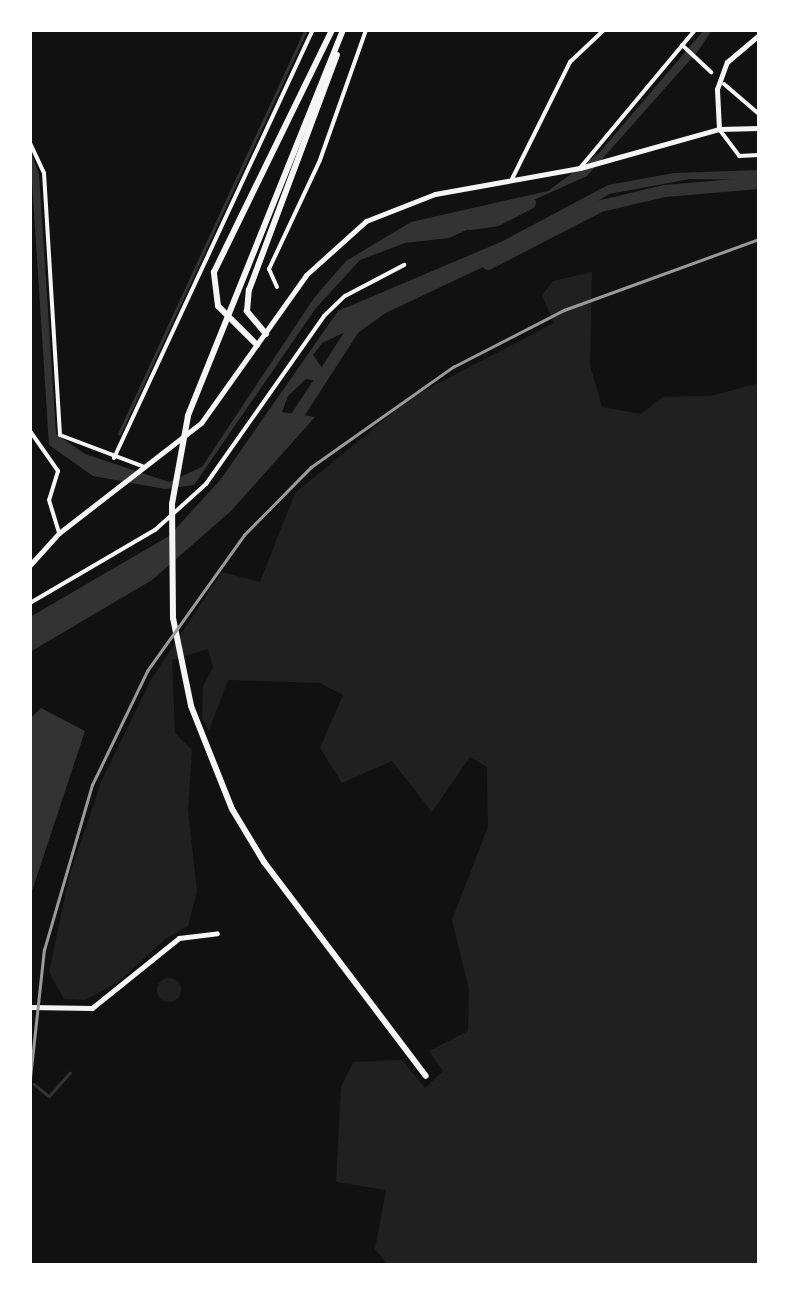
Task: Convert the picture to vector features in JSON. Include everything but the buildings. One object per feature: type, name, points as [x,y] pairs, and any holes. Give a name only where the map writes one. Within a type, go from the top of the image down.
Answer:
[{"type":"highway","points":[[256,345],[218,306],[214,272],[332,30]]},
{"type":"highway","points":[[344,30],[204,368],[178,462],[170,547],[180,660],[207,756],[232,808],[264,862],[426,1076]]},
{"type":"highway","points":[[266,334],[247,312],[248,290],[344,30]]},
{"type":"main road","points":[[719,129],[717,89],[726,62],[759,35]]},
{"type":"main road","points":[[30,564],[60,532],[201,423],[306,275],[366,221],[435,194],[580,168],[719,129],[759,128]]},
{"type":"main road","points":[[30,1007],[64,1011],[105,1003],[179,938],[217,933]]},
{"type":"street","points":[[114,458],[312,30]]},
{"type":"street","points":[[277,287],[269,270],[320,160],[366,30]]},
{"type":"street","points":[[512,179],[570,62],[604,30]]},
{"type":"street","points":[[580,168],[695,30]]},
{"type":"street","points":[[684,46],[711,72]]},
{"type":"street","points":[[724,84],[759,114]]},
{"type":"street","points":[[719,129],[739,156],[759,155]]},
{"type":"street","points":[[30,143],[44,173],[60,435],[142,469]]},
{"type":"street","points":[[30,602],[156,530],[206,484],[324,316],[404,265]]},
{"type":"street","points":[[30,431],[58,471],[49,500],[60,532]]},
{"type":"shaded area","points":[[704,30],[712,30],[698,51],[587,176],[449,238],[405,243],[360,260],[316,308],[194,485],[165,489],[93,476],[49,445],[30,150],[39,174],[56,434],[85,454],[169,482],[202,467],[314,298],[346,261],[411,222],[548,191],[599,153]]},
{"type":"shaded area","points":[[759,170],[759,179],[690,179],[609,194],[521,249],[322,343],[313,355],[328,376],[323,382],[306,379],[288,396],[282,412],[315,417],[231,511],[152,580],[30,652],[30,617],[169,536],[221,479],[338,311],[503,241],[608,185],[674,173]]},
{"type":"shaded area","points":[[592,272],[590,365],[602,407],[641,414],[663,397],[711,396],[759,383],[759,1265],[388,1265],[375,1249],[386,1190],[336,1182],[341,1087],[353,1062],[402,1060],[425,1088],[443,1071],[429,1051],[468,1031],[469,990],[452,920],[488,827],[487,767],[470,757],[432,812],[392,761],[342,783],[320,748],[343,695],[320,683],[228,680],[209,730],[202,719],[203,686],[213,668],[208,649],[172,660],[175,733],[192,750],[188,810],[197,891],[188,926],[165,939],[117,983],[85,1000],[64,999],[49,972],[70,873],[102,780],[152,678],[222,572],[260,582],[295,493],[412,397],[554,323],[542,295],[553,281]]},
{"type":"shaded area","points":[[41,708],[85,731],[30,897],[30,719]]},
{"type":"shaded area","points":[[169,978],[181,990],[169,1002],[157,990]]},
{"type":"waterway","points":[[119,434],[306,30]]},
{"type":"waterway","points":[[488,264],[601,206],[665,191],[759,183]]},
{"type":"waterway","points":[[470,224],[497,220],[530,203]]},
{"type":"waterway","points":[[292,424],[354,328],[383,308]]},
{"type":"waterway","points":[[34,1084],[49,1096],[70,1073]]},
{"type":"railway","points":[[30,1078],[44,950],[92,785],[147,671],[244,535],[311,467],[453,367],[564,310],[759,239]]}]
